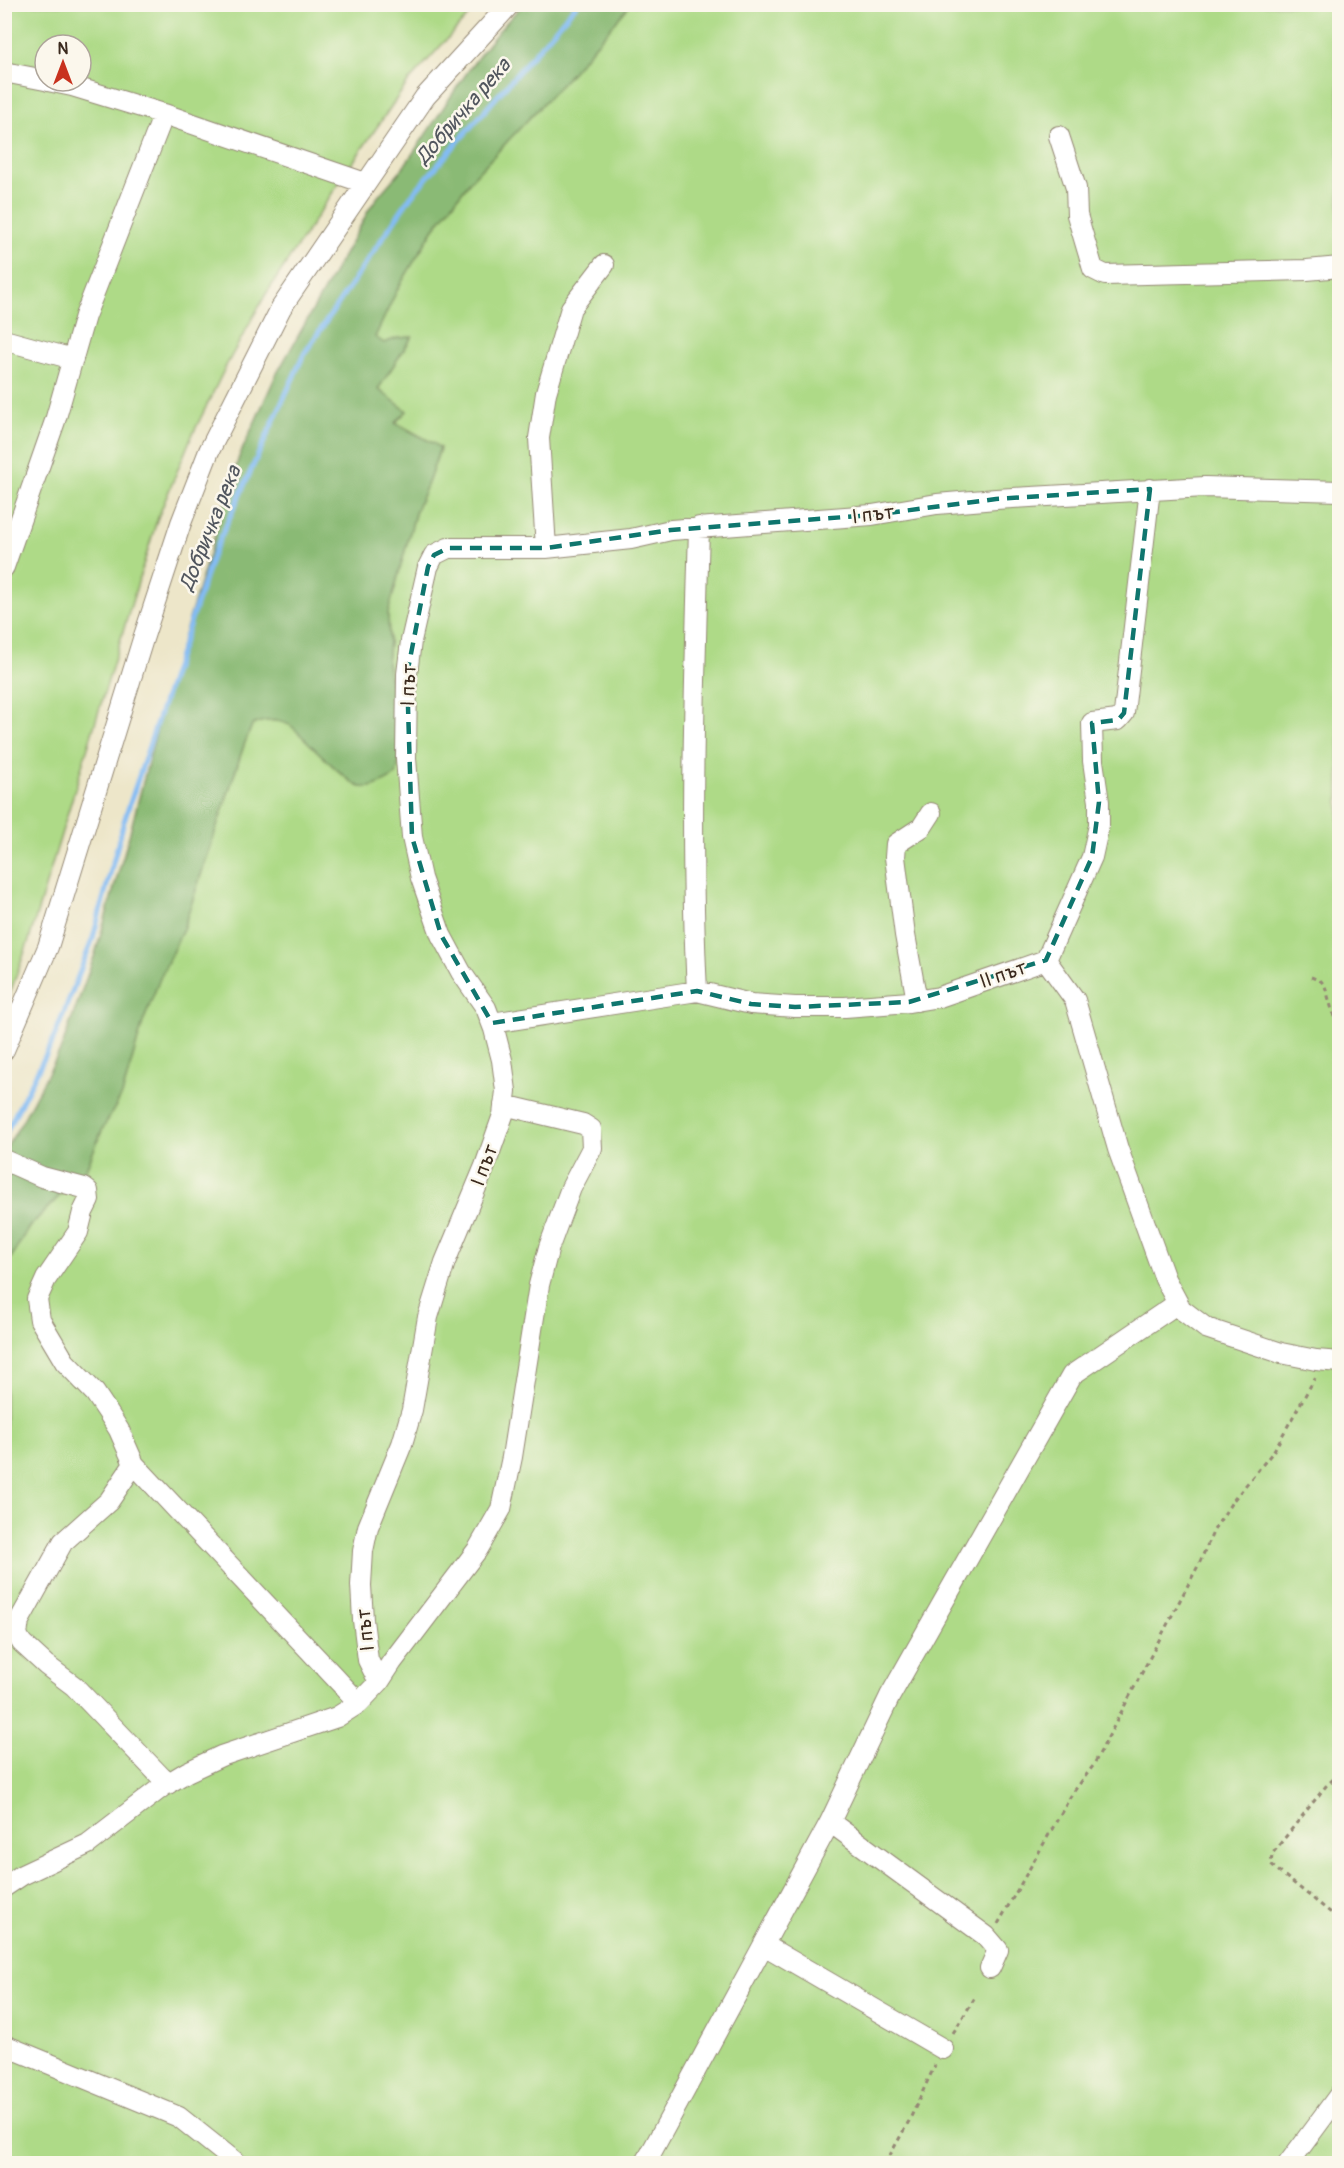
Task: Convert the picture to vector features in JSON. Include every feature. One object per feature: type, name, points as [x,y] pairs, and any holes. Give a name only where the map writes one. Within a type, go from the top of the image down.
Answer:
[{"type":"street","points":[[4,1050],[48,947],[143,639],[181,523],[209,451],[281,308],[365,183],[425,97],[510,4]]},
{"type":"street","points":[[4,72],[33,78]]},
{"type":"street","points":[[93,92],[164,114],[365,183]]},
{"type":"street","points":[[4,567],[48,442],[98,283],[164,114]]},
{"type":"street","points":[[1059,136],[1076,188],[1077,215],[1093,269],[1098,273],[1105,275],[1307,270],[1340,267]]},
{"type":"street","points":[[546,548],[539,438],[546,393],[572,308],[604,265]]},
{"type":"street","points":[[4,340],[73,359]]},
{"type":"street","name":"І път","points":[[379,1682],[368,1659],[363,1620],[361,1585],[363,1551],[368,1527],[402,1444],[412,1410],[428,1317],[445,1262],[485,1166],[503,1115],[506,1091],[502,1060],[492,1023],[486,1008],[461,972],[441,935],[421,878],[412,837],[406,758],[406,674],[428,567],[434,555],[448,548],[546,548],[631,539],[671,530],[872,515],[937,504],[996,499],[1150,489],[1246,487],[1340,491]]},
{"type":"street","points":[[1046,960],[1076,894],[1094,846],[1099,825],[1092,723],[1118,720],[1124,713],[1150,489]]},
{"type":"street","points":[[698,991],[693,900],[693,757],[699,527]]},
{"type":"street","points":[[917,1001],[905,935],[895,851],[896,844],[922,826],[931,813]]},
{"type":"street","name":"ІІ път","points":[[492,1023],[698,991],[751,1004],[795,1007],[845,1007],[917,1001],[939,997],[1046,960],[1075,1000],[1118,1149],[1164,1279],[1181,1309],[1206,1328],[1281,1353],[1332,1362]]},
{"type":"street","points":[[4,1887],[22,1875],[88,1844],[168,1784],[221,1756],[337,1717],[359,1703],[379,1682],[478,1549],[501,1509],[512,1457],[539,1285],[549,1247],[571,1188],[592,1148],[591,1129],[583,1124],[504,1105]]},
{"type":"street","points":[[4,1160],[33,1173],[88,1191],[89,1200],[78,1232],[46,1279],[38,1299],[40,1320],[65,1362],[95,1393],[119,1430],[134,1464],[359,1703]]},
{"type":"street","points":[[645,2163],[830,1822],[890,1696],[1072,1375],[1178,1303]]},
{"type":"street","points":[[134,1464],[109,1502],[63,1542],[19,1621],[17,1635],[22,1643],[46,1665],[74,1686],[168,1784]]},
{"type":"street","points":[[830,1822],[986,1936],[998,1950],[990,1968]]},
{"type":"street","points":[[764,1945],[943,2049]]},
{"type":"street","points":[[4,2045],[179,2117],[238,2163]]},
{"type":"street","points":[[1288,2163],[1340,2094]]},
{"type":"path","points":[[1311,977],[1326,986],[1340,1036]]},
{"type":"path","points":[[986,1936],[998,1925],[1072,1794],[1093,1766],[1199,1564],[1214,1530],[1232,1502],[1273,1452],[1332,1362]]},
{"type":"path","points":[[1340,1773],[1326,1786],[1272,1854],[1271,1864],[1340,1920]]},
{"type":"path","points":[[885,2163],[909,2121],[943,2049],[976,1996]]},
{"type":"highlighted area","points":[[1150,489],[1124,713],[1118,720],[1092,723],[1099,802],[1092,857],[1046,960],[909,1002],[795,1007],[751,1004],[697,991],[492,1023],[441,935],[412,837],[407,674],[428,567],[434,555],[448,548],[546,548],[671,530],[872,515],[996,499]]},
{"type":"green space","points":[[524,4],[630,5],[566,79],[471,180],[433,230],[398,288],[375,337],[384,343],[398,338],[412,337],[378,389],[407,411],[395,423],[440,448],[416,510],[388,613],[387,663],[398,728],[400,757],[396,775],[375,786],[361,787],[336,769],[290,725],[271,720],[252,725],[183,929],[143,1022],[122,1095],[103,1128],[86,1169],[29,1227],[5,1268],[5,1150],[61,1049],[95,954],[166,694],[239,457],[276,375],[371,206],[404,166],[490,42]]},
{"type":"green space","points":[[5,5],[478,5],[408,82],[344,175],[266,294],[226,366],[190,440],[157,520],[29,940],[5,1007]]},
{"type":"green space","points":[[630,5],[1339,5],[1339,2163],[5,2164],[5,1268],[29,1227],[86,1169],[103,1128],[122,1095],[143,1022],[183,929],[252,725],[271,720],[291,725],[336,769],[361,787],[375,786],[396,775],[398,728],[387,663],[388,613],[416,510],[440,449],[395,422],[407,411],[378,389],[412,337],[398,338],[384,343],[375,337],[398,288],[433,230],[471,180],[566,79]]},
{"type":"waterway","name":"Добричка река","points":[[4,1136],[52,1043],[93,938],[124,821],[213,554],[304,354],[411,196],[577,4]]}]
